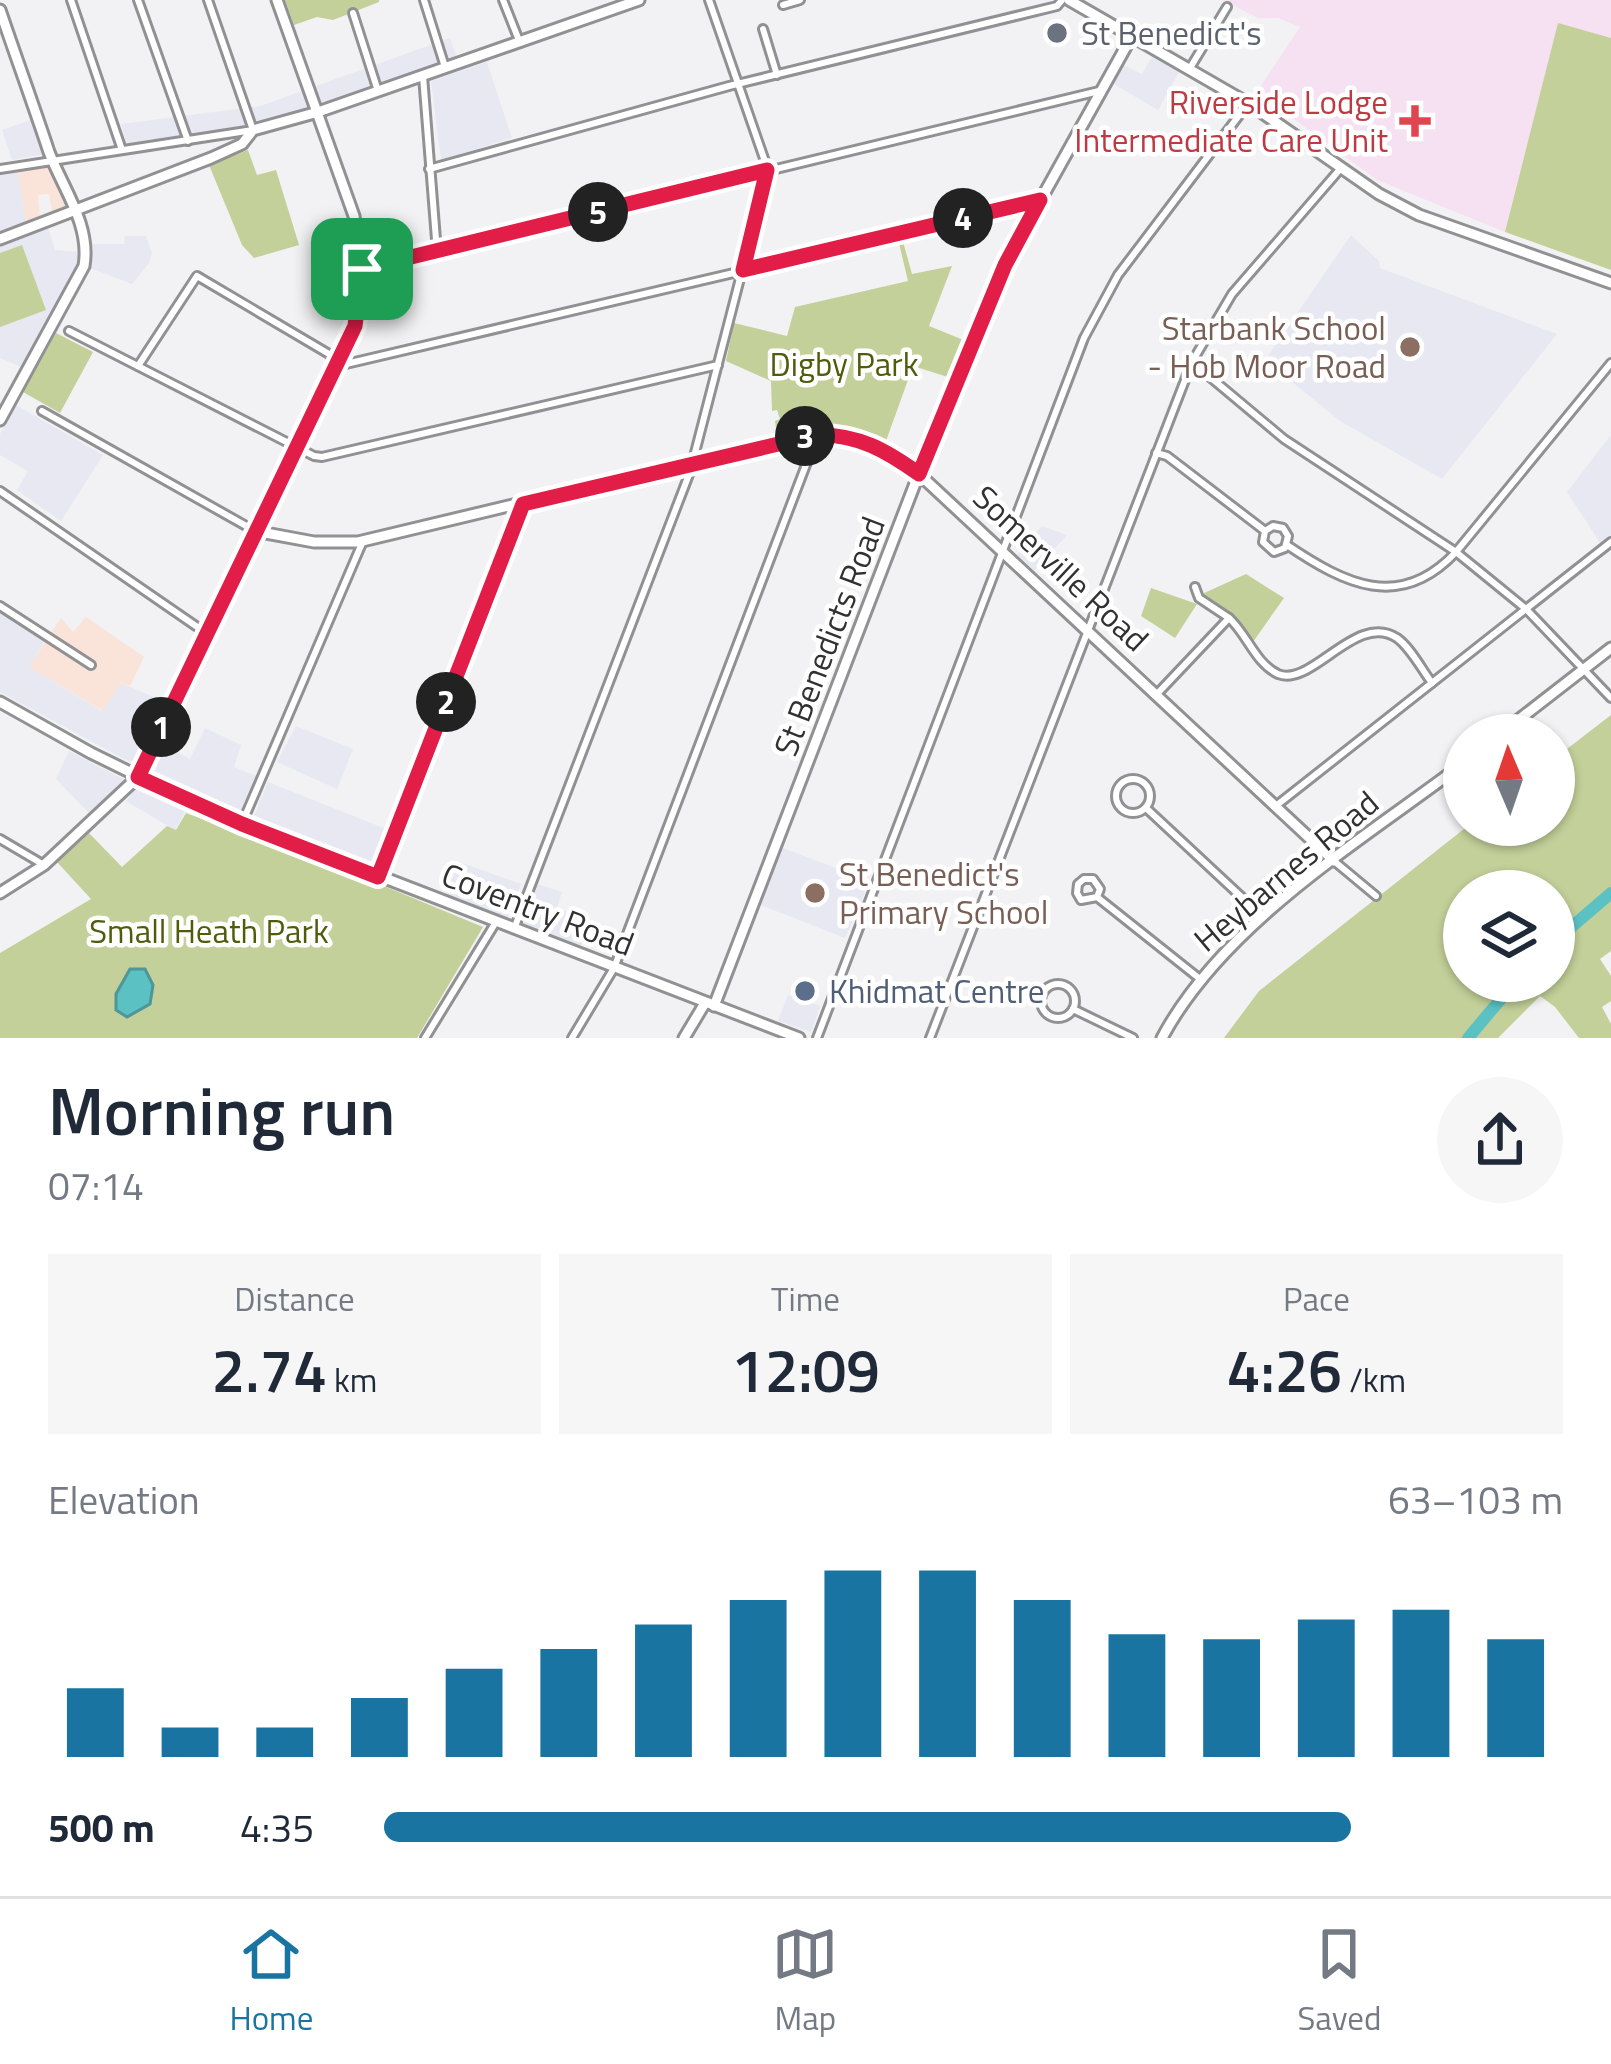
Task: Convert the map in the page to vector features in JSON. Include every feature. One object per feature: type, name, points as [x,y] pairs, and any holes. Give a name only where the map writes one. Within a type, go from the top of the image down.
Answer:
[{"type":"street","points":[[71,0],[122,150]]},
{"type":"street","points":[[139,0],[188,141]]},
{"type":"street","points":[[208,0],[253,130]]},
{"type":"street","points":[[0,893],[44,865],[138,777],[355,326],[362,269],[354,216],[277,0]]},
{"type":"street","points":[[424,0],[445,68]]},
{"type":"street","points":[[503,0],[520,43]]},
{"type":"street","points":[[0,169],[253,130],[318,112],[639,0]]},
{"type":"street","points":[[514,929],[693,463],[767,170],[709,0]]},
{"type":"street","points":[[783,5],[800,0]]},
{"type":"street","points":[[430,169],[738,85],[1057,6],[1065,0],[1133,34],[1248,103],[1341,168],[1419,214],[1611,283]]},
{"type":"street","points":[[1190,68],[1227,7]]},
{"type":"street","points":[[0,10],[86,246],[84,266],[0,420]]},
{"type":"street","points":[[352,13],[377,91]]},
{"type":"street","points":[[763,29],[777,75]]},
{"type":"street","name":"St Benedicts Road","points":[[684,1038],[709,1004],[1005,265],[1133,34]]},
{"type":"street","points":[[423,75],[437,252]]},
{"type":"street","points":[[362,269],[1101,90]]},
{"type":"street","points":[[817,1038],[1084,338],[1118,275],[1248,103]]},
{"type":"street","points":[[0,239],[211,158],[242,144],[253,130]]},
{"type":"street","points":[[931,1038],[1192,362],[1232,294],[1341,168]]},
{"type":"street","points":[[138,366],[197,276],[346,364],[1040,200]]},
{"type":"street","points":[[69,331],[314,456],[330,457],[718,365]]},
{"type":"street","points":[[1192,362],[1284,439],[1456,552],[1526,609],[1611,698]]},
{"type":"street","points":[[1287,545],[1347,580],[1382,588],[1425,578],[1456,552],[1611,363]]},
{"type":"street","name":"Somerville Road","points":[[42,411],[254,531],[314,542],[363,541],[817,435],[852,436],[919,474],[1376,896]]},
{"type":"street","points":[[572,1038],[614,968],[817,435]]},
{"type":"street","points":[[1156,453],[1167,456],[1265,531]]},
{"type":"street","points":[[0,490],[206,633]]},
{"type":"street","points":[[378,877],[523,504]]},
{"type":"street","points":[[1282,528],[1287,545],[1278,552],[1267,549],[1265,531],[1282,528]]},
{"type":"street","points":[[242,824],[363,541]]},
{"type":"street","points":[[1276,805],[1611,542]]},
{"type":"street","points":[[1195,587],[1199,598],[1229,618],[1263,663],[1281,675],[1300,675],[1345,642],[1384,634],[1396,638],[1432,683]]},
{"type":"street","points":[[0,606],[91,664]]},
{"type":"street","points":[[1157,694],[1229,618]]},
{"type":"street","points":[[1526,714],[1611,648]]},
{"type":"street","name":"Coventry Road","points":[[0,702],[138,777],[242,824],[799,1038]]},
{"type":"street","points":[[1130,779],[1144,782],[1151,795],[1146,808],[1126,812],[1117,801],[1119,787],[1130,779]]},
{"type":"street","name":"Heybarnes Road","points":[[1162,1038],[1200,979],[1263,917],[1443,779]]},
{"type":"street","points":[[1146,808],[1263,917]]},
{"type":"street","points":[[0,839],[44,865]]},
{"type":"street","points":[[1097,897],[1200,979]]},
{"type":"street","points":[[424,1038],[496,922]]},
{"type":"street","points":[[1054,985],[1066,986],[1073,994],[1073,1009],[1061,1018],[1052,1017],[1043,1009],[1044,992],[1054,985]]},
{"type":"street","points":[[1073,1009],[1133,1038]]},
{"type":"shaded area","name":"Riverside Lodge Intermediate Care Unit","points":[[1223,0],[1611,0],[1611,38],[1558,24],[1505,232],[1377,180],[1257,92],[1300,27],[1278,18],[1258,18]]},
{"type":"shaded area","points":[[450,38],[457,58],[312,110],[244,130],[127,146],[121,124],[260,106]]},
{"type":"shaded area","points":[[1152,57],[1179,72],[1158,110],[1112,83],[1123,65],[1142,74]]},
{"type":"shaded area","points":[[487,62],[512,138],[441,160],[431,81]]},
{"type":"shaded area","points":[[31,120],[45,154],[12,160],[2,130]]},
{"type":"shaded area","points":[[47,167],[66,206],[52,212],[49,194],[38,195],[40,217],[26,222],[18,171]]},
{"type":"shaded area","points":[[18,171],[26,222],[0,232],[0,174]]},
{"type":"shaded area","points":[[47,225],[55,250],[80,252],[79,260],[23,368],[0,358],[0,244]]},
{"type":"shaded area","name":"Starbank School - Hob Moor Road","points":[[1351,235],[1379,261],[1380,268],[1557,334],[1442,479],[1340,421],[1265,360]]},
{"type":"shaded area","points":[[125,236],[146,236],[152,253],[132,284],[90,268],[93,244],[124,244]]},
{"type":"shaded area","points":[[16,405],[103,455],[61,521],[17,490],[28,471],[0,455],[0,434]]},
{"type":"shaded area","points":[[1611,435],[1611,536],[1601,544],[1567,492]]},
{"type":"shaded area","points":[[1042,526],[1067,535],[1034,571],[1017,555]]},
{"type":"shaded area","points":[[0,612],[45,641],[29,667],[102,711],[121,683],[163,701],[138,758],[124,759],[0,692]]},
{"type":"shaded area","points":[[86,617],[144,657],[130,686],[121,683],[103,711],[29,667],[61,618],[73,632]]},
{"type":"shaded area","points":[[296,726],[353,749],[337,789],[277,762]]},
{"type":"shaded area","points":[[205,728],[241,745],[234,767],[256,776],[240,813],[146,770],[160,743],[190,759]]},
{"type":"shaded area","points":[[69,751],[125,780],[92,816],[56,779]]},
{"type":"shaded area","points":[[268,782],[391,831],[375,870],[253,818]]},
{"type":"shaded area","points":[[139,785],[186,810],[175,830],[126,801]]},
{"type":"shaded area","name":"St Benedict's Primary School","points":[[783,848],[870,881],[845,938],[761,905]]},
{"type":"shaded area","points":[[459,862],[521,884],[507,919],[446,894]]},
{"type":"shaded area","points":[[537,884],[562,892],[557,908],[591,920],[581,946],[522,925]]},
{"type":"shaded area","points":[[788,995],[820,1006],[811,1032],[778,1021]]},
{"type":"green space","points":[[285,0],[379,2],[333,20],[317,17],[294,25]]},
{"type":"green space","points":[[1558,23],[1611,38],[1611,270],[1505,232]]},
{"type":"green space","points":[[248,150],[257,175],[276,170],[299,245],[254,258],[242,245],[209,165]]},
{"type":"green space","name":"Digby Park","points":[[902,238],[912,274],[952,266],[929,326],[966,341],[951,378],[913,366],[886,441],[846,429],[777,435],[775,421],[780,419],[777,410],[772,411],[771,381],[726,361],[734,323],[787,336],[795,307],[908,281],[898,239]]},
{"type":"green space","points":[[22,245],[46,310],[0,327],[0,253]]},
{"type":"green space","points":[[56,333],[93,352],[60,413],[23,392]]},
{"type":"green space","points":[[1246,574],[1284,598],[1253,642],[1239,622],[1202,594]]},
{"type":"green space","points":[[1151,588],[1197,604],[1175,638],[1141,616]]},
{"type":"green space","points":[[1611,715],[1611,951],[1600,959],[1611,976],[1611,1001],[1602,1007],[1611,1024],[1611,1038],[1579,1038],[1548,1002],[1575,1002],[1575,870],[1443,870],[1443,1002],[1534,1002],[1498,1038],[1224,1038],[1259,991],[1443,846],[1575,846],[1575,743]]},
{"type":"green space","name":"Small Heath Park","points":[[186,813],[483,927],[417,1038],[0,1038],[0,953],[91,899],[57,862],[89,833],[122,867],[167,826],[176,830]]},
{"type":"water","points":[[130,969],[145,969],[153,985],[150,1004],[127,1017],[116,1010],[116,994]]},
{"type":"waterway","points":[[1575,924],[1611,893]]},
{"type":"waterway","points":[[1468,1038],[1498,1002]]},
{"type":"place","name":"St Benedict's","points":[[1057,33]]},
{"type":"place","name":"Riverside Lodge Intermediate Care Unit","points":[[1415,121]]},
{"type":"place","name":"Starbank School - Hob Moor Road","points":[[1410,347]]},
{"type":"place","name":"St Benedict's Primary School","points":[[815,893]]},
{"type":"place","name":"Khidmat Centre","points":[[805,991]]},
{"type":"route","points":[[767,170],[743,270],[1040,200],[1005,265],[919,474],[868,443],[830,434],[797,437],[523,504],[378,877],[138,777],[355,326],[362,269],[767,170]]}]
